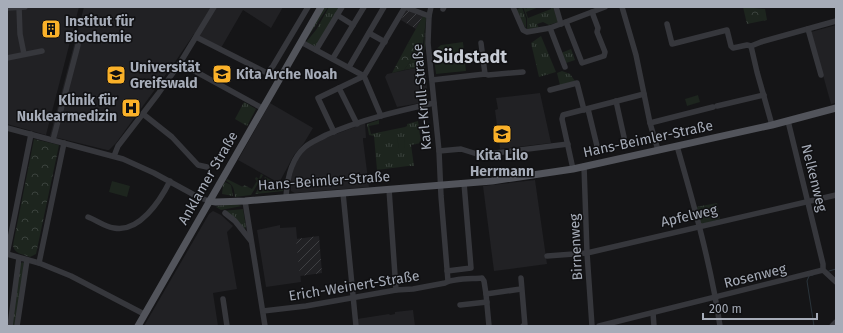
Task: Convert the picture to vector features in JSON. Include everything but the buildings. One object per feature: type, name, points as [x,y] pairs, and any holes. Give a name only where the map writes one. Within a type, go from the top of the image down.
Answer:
[{"type":"main road","name":"Anklamer Straße","points":[[138,326],[321,7]]},
{"type":"main road","name":"Hans-Beimler-Straße","points":[[209,201],[245,201],[492,181],[573,169],[772,125],[836,108]]},
{"type":"street","points":[[7,8],[21,7],[20,34],[24,54]]},
{"type":"street","points":[[114,156],[118,146],[180,63],[214,7]]},
{"type":"street","points":[[196,37],[267,73],[273,66],[308,7]]},
{"type":"street","points":[[316,50],[342,7]]},
{"type":"street","points":[[333,58],[364,7]]},
{"type":"street","points":[[349,67],[384,7]]},
{"type":"street","points":[[334,132],[318,98],[364,76],[405,7],[429,16]]},
{"type":"street","name":"Karl-Krull-Straße","points":[[431,7],[429,16],[428,43],[441,185]]},
{"type":"street","points":[[513,7],[525,31],[530,32],[564,23],[605,7]]},
{"type":"street","points":[[556,7],[582,63],[604,56],[605,52],[597,32],[598,28],[592,12]]},
{"type":"street","points":[[622,7],[658,150]]},
{"type":"street","points":[[337,16],[353,24]]},
{"type":"street","points":[[667,24],[672,44],[727,30],[732,48],[747,45],[751,46],[836,21]]},
{"type":"street","points":[[547,28],[565,67]]},
{"type":"street","points":[[808,29],[821,75]]},
{"type":"street","points":[[369,33],[385,42]]},
{"type":"street","points":[[301,42],[364,76],[381,116]]},
{"type":"street","points":[[481,43],[485,74]]},
{"type":"street","points":[[53,140],[78,45]]},
{"type":"street","points":[[751,46],[772,125]]},
{"type":"street","points":[[7,58],[42,51]]},
{"type":"street","points":[[180,63],[262,108]]},
{"type":"street","points":[[432,80],[485,74],[488,76],[523,72]]},
{"type":"street","points":[[550,90],[577,83],[596,146]]},
{"type":"street","points":[[339,88],[357,124]]},
{"type":"street","points":[[573,169],[562,119],[563,115],[644,94]]},
{"type":"street","name":"Hans-Beimler-Straße","points":[[650,123],[764,94]]},
{"type":"street","points":[[616,101],[624,137]]},
{"type":"street","points":[[286,197],[290,172],[300,153],[311,142],[334,132],[381,116],[434,103]]},
{"type":"street","points":[[143,114],[172,137],[198,165],[207,167]]},
{"type":"street","name":"Nelkenweg","points":[[788,121],[823,270]]},
{"type":"street","points":[[7,128],[114,156],[170,181],[202,199],[209,201]]},
{"type":"street","points":[[31,134],[7,254],[39,263],[71,276],[144,314]]},
{"type":"street","points":[[39,263],[64,143]]},
{"type":"street","name":"Hans-Beimler-Straße","points":[[439,151],[461,149],[477,154],[495,154],[568,144]]},
{"type":"street","points":[[676,146],[716,298],[720,326]]},
{"type":"street","name":"Birnenweg","points":[[584,166],[587,253],[592,326]]},
{"type":"street","points":[[88,217],[111,228],[119,229],[127,227],[145,217],[159,201],[170,181]]},
{"type":"street","points":[[447,271],[471,268],[464,183]]},
{"type":"street","points":[[441,185],[448,281]]},
{"type":"street","points":[[389,190],[396,290]]},
{"type":"street","points":[[343,193],[356,326]]},
{"type":"street","name":"Apfelweg","points":[[548,256],[587,253],[698,226],[808,202],[836,194]]},
{"type":"street","points":[[245,201],[265,326]]},
{"type":"street","points":[[225,213],[235,221],[252,243]]},
{"type":"street","points":[[10,326],[19,258]]},
{"type":"street","points":[[18,326],[27,260]]},
{"type":"street","points":[[823,270],[836,282]]},
{"type":"street","name":"Rosenweg","points":[[599,326],[716,298],[823,270]]},
{"type":"street","name":"Erich-Weinert-Straße","points":[[263,311],[306,306],[396,290],[413,289],[445,283],[448,281],[482,278],[484,281],[486,294]]},
{"type":"street","points":[[521,278],[525,326],[523,326]]},
{"type":"street","points":[[489,326],[486,294],[522,290]]},
{"type":"street","points":[[223,299],[227,326]]},
{"type":"street","points":[[460,305],[487,302]]},
{"type":"street","points":[[653,313],[654,326]]},
{"type":"street","points":[[832,326],[836,322]]},
{"type":"shaded area","points":[[7,7],[79,7],[46,135],[7,124]]},
{"type":"shaded area","name":"Universität Greifswald","points":[[84,7],[283,7],[271,28],[243,10],[221,48],[194,34],[116,143],[109,150],[107,150],[50,136]]},
{"type":"shaded area","points":[[407,9],[423,16],[416,29],[401,20]]},
{"type":"shaded area","points":[[836,25],[836,103],[831,104],[811,32]]},
{"type":"shaded area","points":[[425,66],[428,97],[426,102],[397,107],[385,77],[387,74]]},
{"type":"shaded area","points":[[540,93],[551,143],[500,149],[495,110],[498,109],[496,98]]},
{"type":"shaded area","points":[[270,103],[313,128],[304,143],[294,155],[279,183],[238,160]]},
{"type":"shaded area","points":[[365,123],[366,138],[363,138],[363,140],[369,187],[295,193],[291,191],[291,178],[296,161],[307,147],[328,137]]},
{"type":"shaded area","points":[[535,180],[547,264],[494,271],[483,186]]},
{"type":"shaded area","points":[[213,211],[221,215],[233,226],[227,232],[237,289],[213,293],[218,326],[144,326],[209,214]]},
{"type":"shaded area","points":[[280,225],[280,228],[296,227],[301,282],[266,287],[257,230]]},
{"type":"shaded area","points":[[319,236],[322,273],[300,276],[296,239]]},
{"type":"shaded area","points":[[413,310],[415,326],[358,326],[357,319],[390,315],[395,314],[395,312]]},
{"type":"green space","points":[[324,7],[328,7],[306,40]]},
{"type":"green space","points":[[329,7],[340,7],[317,47],[306,42],[316,30]]},
{"type":"green space","points":[[522,7],[526,19],[526,29],[516,10]]},
{"type":"green space","points":[[523,7],[526,9],[528,7],[539,7],[526,12],[528,18],[553,7],[558,22],[549,25],[543,22],[537,24],[539,28],[530,30],[527,29],[527,18]]},
{"type":"green space","points":[[743,7],[765,9],[767,20],[747,24]]},
{"type":"green space","points":[[423,16],[426,17],[423,44],[425,66],[404,70],[419,49],[408,43]]},
{"type":"green space","points":[[426,20],[425,51],[424,45]]},
{"type":"green space","points":[[541,36],[556,72],[539,77],[531,43]]},
{"type":"green space","points":[[463,42],[466,71],[436,74],[433,52],[441,45]]},
{"type":"green space","points":[[408,43],[419,49],[404,70],[392,73]]},
{"type":"green space","points":[[571,49],[575,60],[566,63],[561,53]]},
{"type":"green space","points":[[562,71],[570,74],[575,81],[560,85],[557,73]]},
{"type":"green space","points":[[698,95],[700,102],[687,106],[685,99]]},
{"type":"green space","points":[[244,102],[256,109],[247,126],[235,119]]},
{"type":"green space","points":[[379,120],[379,124],[369,126],[371,134],[405,127],[407,124],[418,121],[421,143],[411,145],[414,166],[377,170],[374,136],[369,135],[367,124]]},
{"type":"green space","points":[[404,137],[405,148],[399,148],[397,138]]},
{"type":"green space","points":[[34,139],[59,145],[36,254],[30,257],[17,252],[13,245]]},
{"type":"green space","points":[[261,174],[263,175],[251,195],[235,197],[231,184],[226,181],[227,179],[243,187],[244,185],[252,189],[257,181],[255,179],[256,177],[259,179]]},
{"type":"green space","points":[[265,177],[284,187],[283,191],[255,194]]},
{"type":"green space","points":[[112,181],[130,186],[127,197],[109,192]]},
{"type":"green space","points":[[225,182],[231,185],[233,196],[222,194],[223,185]]},
{"type":"green space","points":[[717,203],[720,219],[700,225],[696,207]]},
{"type":"green space","points":[[235,204],[242,206],[221,210],[216,207],[217,206]]},
{"type":"green space","points":[[243,209],[245,229],[223,211]]},
{"type":"green space","points":[[23,262],[16,326],[11,326],[20,264]]},
{"type":"waterway","points":[[829,271],[836,269]]},
{"type":"waterway","points":[[813,275],[809,276],[807,281],[814,326]]},
{"type":"place","name":"Institut für Biochemie","points":[[51,29]]},
{"type":"place","name":"Kita Arche Noah","points":[[222,74]]},
{"type":"place","name":"Universität Greifswald","points":[[116,75]]},
{"type":"place","name":"Klinik für Nuklearmedizin","points":[[131,108]]},
{"type":"place","name":"Kita Lilo Herrmann","points":[[502,134]]},
{"type":"district","name":"Südstadt","points":[[470,57]]}]
